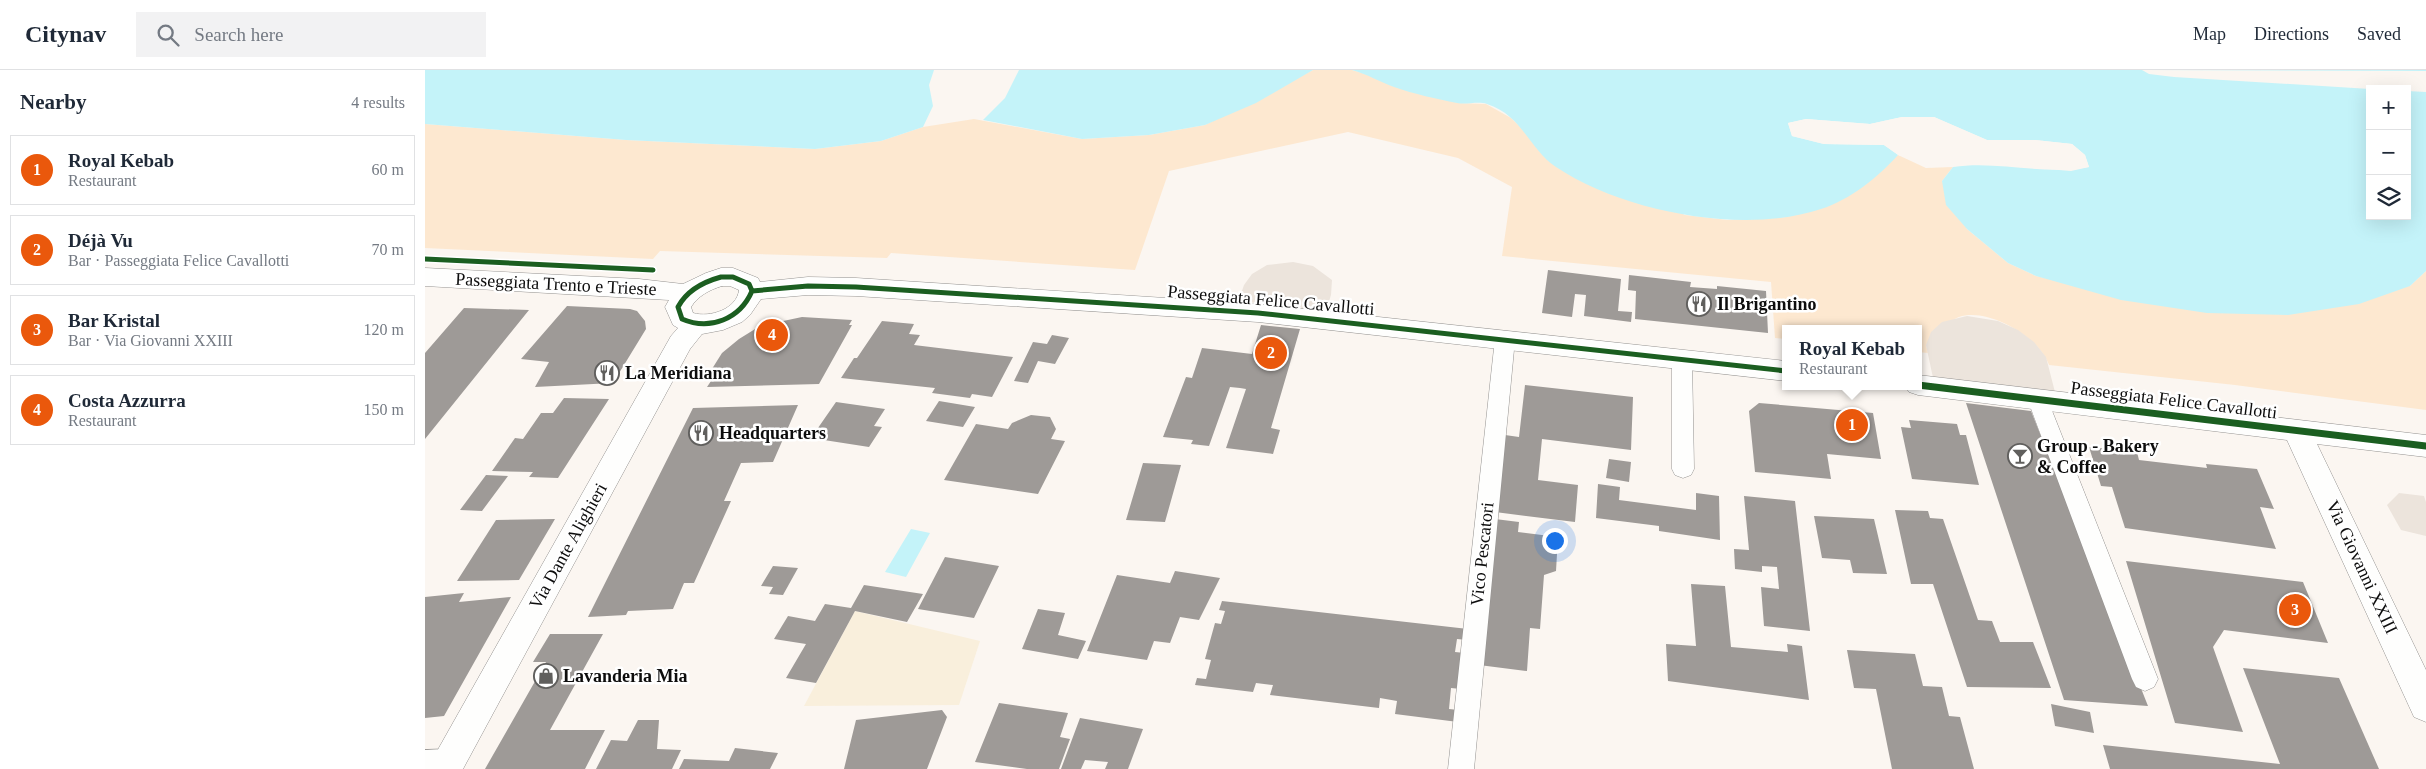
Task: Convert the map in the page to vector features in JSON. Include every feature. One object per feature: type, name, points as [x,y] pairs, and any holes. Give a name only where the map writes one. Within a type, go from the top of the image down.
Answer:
[{"type":"street","name":"Passeggiata Trento e Trieste","points":[[425,277],[639,288],[687,293]]},
{"type":"street","points":[[733,277],[749,284],[751,291],[749,299],[735,315],[710,324],[695,325],[682,319],[679,313],[678,307],[687,293],[709,280],[733,277]]},
{"type":"street","name":"Passeggiata Felice Cavallotti","points":[[751,291],[808,286],[856,287],[1157,304],[1505,339],[1782,371]]},
{"type":"street","name":"Via Dante Alighieri","points":[[439,765],[680,343],[695,325]]},
{"type":"street","name":"Passeggiata Felice Cavallotti","points":[[1922,385],[2426,446]]},
{"type":"street","name":"Via Giovanni XXIII","points":[[2296,430],[2426,706]]},
{"type":"lane","name":"Vico Pescatori","points":[[1461,769],[1505,339]]},
{"type":"lane","points":[[1683,360],[1683,469]]},
{"type":"lane","points":[[2037,398],[2145,679]]},
{"type":"shaded area","points":[[1293,262],[1313,266],[1332,280],[1331,295],[1323,320],[1235,311],[1244,285],[1252,274],[1267,265]]},
{"type":"shaded area","points":[[1967,316],[1998,321],[2018,330],[2034,342],[2046,357],[2057,400],[1935,387],[1926,345],[1931,332],[1942,322]]},
{"type":"shaded area","points":[[2399,493],[2424,496],[2426,502],[2426,536],[2401,530],[2387,505]]},
{"type":"shaded area","points":[[855,611],[980,641],[959,705],[804,706]]},
{"type":"sand","points":[[1313,70],[1352,70],[1458,103],[1486,104],[1511,118],[1527,133],[1539,150],[1685,215],[1727,220],[1787,217],[1851,193],[1898,155],[1926,168],[1953,167],[1942,181],[1967,229],[2008,263],[2036,276],[2064,282],[2410,286],[2426,271],[2426,410],[2235,385],[2049,365],[2035,344],[2024,335],[1998,320],[1984,316],[1971,315],[1955,319],[1926,345],[1928,353],[1922,352],[1922,325],[1782,325],[1782,339],[1775,338],[1771,282],[1502,256],[1512,187],[1458,158],[1348,132],[1169,171],[1135,270],[891,253],[887,258],[660,251],[653,259],[425,248],[425,124],[626,140],[815,149],[881,141],[923,127],[974,119],[1082,139],[1149,135],[1205,125]]},
{"type":"water","points":[[425,70],[934,70],[929,85],[933,106],[923,127],[881,141],[815,149],[626,140],[425,124]]},
{"type":"water","points":[[1019,70],[1313,70],[1256,103],[1205,125],[1149,135],[1082,139],[983,120],[1005,98]]},
{"type":"water","points":[[1352,70],[2426,70],[2426,271],[2410,286],[2359,304],[2288,315],[2207,313],[2121,300],[2036,276],[2008,263],[1967,229],[1946,205],[1942,181],[1953,167],[1987,165],[2055,170],[2089,167],[2085,155],[2072,144],[2035,140],[1987,140],[1934,117],[1902,117],[1870,124],[1806,119],[1788,123],[1792,136],[1824,144],[1884,145],[1898,155],[1863,187],[1842,200],[1821,209],[1790,217],[1757,220],[1721,219],[1685,215],[1649,207],[1583,183],[1547,160],[1509,116],[1487,104],[1442,100],[1394,87]]},
{"type":"water","points":[[911,529],[930,533],[906,577],[885,572]]},
{"type":"pier","points":[[2142,70],[2426,71],[2426,92],[2411,91],[2411,85],[2366,85],[2366,89],[2149,74]]},
{"type":"pier","points":[[1902,117],[1934,117],[1987,140],[2035,140],[2072,144],[2085,155],[2089,167],[2071,171],[1977,163],[1950,167],[1952,164],[1977,161],[2071,168],[2086,165],[2083,156],[2071,147],[2035,142],[1987,142],[1934,119],[1902,120],[1870,126],[1806,121],[1791,125],[1794,134],[1824,141],[1885,143],[1899,153],[1900,156],[1884,145],[1824,144],[1792,136],[1788,123],[1806,119],[1870,124]]},
{"type":"building","points":[[1548,270],[1621,279],[1618,311],[1632,312],[1631,322],[1584,316],[1586,295],[1575,294],[1572,317],[1542,313]]},
{"type":"building","points":[[1629,275],[1691,282],[1690,287],[1717,289],[1717,286],[1766,291],[1768,333],[1635,319],[1636,291],[1628,290]]},
{"type":"building","points":[[567,306],[630,309],[637,311],[645,321],[646,329],[613,383],[535,387],[549,362],[521,359]]},
{"type":"building","points":[[464,308],[529,310],[425,439],[425,353]]},
{"type":"building","points":[[802,317],[852,320],[849,325],[852,325],[819,384],[707,387],[711,381],[705,380],[722,353],[739,339],[760,326]]},
{"type":"building","points":[[882,321],[914,324],[909,334],[920,335],[914,345],[1013,357],[992,397],[972,394],[970,398],[932,393],[935,388],[841,378]]},
{"type":"building","points":[[1261,325],[1300,329],[1271,428],[1280,430],[1273,454],[1226,448],[1246,389],[1240,388],[1230,387],[1209,446],[1191,444],[1193,440],[1163,437],[1186,377],[1192,378],[1202,348],[1252,354]]},
{"type":"building","points":[[1052,335],[1069,338],[1055,364],[1038,361],[1028,383],[1014,381],[1033,342],[1047,344]]},
{"type":"building","points":[[1525,385],[1633,397],[1631,450],[1542,439],[1538,480],[1578,485],[1575,522],[1495,512],[1505,435],[1519,437]]},
{"type":"building","points":[[564,398],[609,399],[558,478],[529,477],[533,472],[492,471],[515,438],[523,439],[541,413],[553,413]]},
{"type":"building","points":[[939,401],[975,407],[963,427],[926,421]]},
{"type":"building","points":[[836,402],[885,409],[874,426],[882,427],[869,447],[811,438]]},
{"type":"building","points":[[1759,403],[1873,413],[1881,459],[1827,454],[1831,479],[1755,472],[1749,411]]},
{"type":"building","points":[[1966,403],[2031,411],[2148,706],[2064,700]]},
{"type":"building","points":[[798,405],[773,462],[741,463],[724,501],[731,501],[694,583],[684,583],[673,609],[628,611],[626,615],[588,617],[693,408]]},
{"type":"building","points":[[1031,415],[1050,417],[1056,429],[1051,439],[1065,441],[1038,494],[944,480],[976,424],[1008,429],[1012,423]]},
{"type":"building","points":[[1909,420],[1957,424],[1960,435],[1966,435],[1979,485],[1912,479],[1901,427],[1911,428]]},
{"type":"building","points":[[2089,447],[2137,452],[2139,460],[2207,468],[2206,464],[2257,469],[2274,509],[2260,507],[2276,549],[2125,528],[2112,487],[2101,486]]},
{"type":"building","points":[[1609,459],[1631,462],[1629,482],[1606,478]]},
{"type":"building","points":[[1143,463],[1181,465],[1165,522],[1126,520]]},
{"type":"building","points":[[486,475],[508,476],[482,511],[460,510]]},
{"type":"building","points":[[1598,484],[1620,487],[1619,500],[1696,510],[1696,493],[1719,496],[1720,540],[1659,531],[1659,526],[1596,518]]},
{"type":"building","points":[[1744,496],[1795,501],[1810,631],[1764,626],[1761,587],[1779,589],[1777,567],[1762,566],[1762,572],[1735,569],[1734,549],[1749,550]]},
{"type":"building","points":[[1895,510],[1928,511],[1930,518],[1943,519],[1978,620],[1992,621],[2000,642],[2033,642],[2051,688],[1967,687],[1933,584],[1911,584]]},
{"type":"building","points":[[1814,516],[1874,519],[1887,574],[1853,573],[1850,560],[1822,558]]},
{"type":"building","points":[[555,519],[519,580],[457,581],[496,520]]},
{"type":"building","points":[[1495,519],[1519,522],[1518,532],[1558,537],[1556,571],[1544,575],[1540,629],[1530,628],[1527,671],[1479,665]]},
{"type":"building","points":[[945,557],[999,566],[974,618],[918,609]]},
{"type":"building","points":[[2126,561],[2303,582],[2328,643],[2224,630],[2213,647],[2243,732],[2175,723]]},
{"type":"building","points":[[773,566],[798,568],[783,595],[769,594],[773,587],[761,586]]},
{"type":"building","points":[[1175,571],[1220,578],[1199,620],[1180,617],[1170,643],[1154,641],[1147,660],[1087,651],[1117,575],[1170,583]]},
{"type":"building","points":[[1691,584],[1725,586],[1731,647],[1788,652],[1787,644],[1802,646],[1809,700],[1668,681],[1666,644],[1696,646]]},
{"type":"building","points":[[864,585],[923,594],[907,622],[855,611],[816,683],[786,678],[806,644],[774,639],[788,616],[815,621],[825,604],[851,608]]},
{"type":"building","points":[[464,593],[459,602],[511,597],[444,716],[425,718],[425,597]]},
{"type":"building","points":[[1222,601],[1468,629],[1467,640],[1457,639],[1455,652],[1465,653],[1461,689],[1451,688],[1449,709],[1459,710],[1458,722],[1395,714],[1397,701],[1380,698],[1379,708],[1270,695],[1273,685],[1256,683],[1253,692],[1195,685],[1197,678],[1206,679],[1211,660],[1205,659],[1215,623],[1221,624],[1225,611],[1219,610]]},
{"type":"building","points":[[1038,609],[1065,613],[1058,635],[1086,641],[1078,659],[1022,649]]},
{"type":"building","points":[[550,634],[603,634],[550,730],[605,730],[585,769],[485,769],[546,662],[533,662]]},
{"type":"building","points":[[1847,650],[1915,654],[1923,686],[1942,687],[1949,716],[1960,717],[1974,769],[1892,769],[1876,689],[1854,688]]},
{"type":"building","points":[[2243,668],[2339,678],[2379,769],[2110,769],[2103,745],[2280,764]]},
{"type":"building","points":[[999,703],[1068,713],[1060,737],[1070,739],[1059,769],[1027,769],[975,762]]},
{"type":"building","points":[[2051,704],[2090,712],[2094,733],[2055,726]]},
{"type":"building","points":[[942,710],[947,717],[927,769],[844,769],[856,720]]},
{"type":"building","points":[[1080,718],[1143,729],[1128,769],[1105,769],[1108,762],[1085,760],[1081,769],[1061,769]]},
{"type":"building","points":[[638,720],[659,720],[657,749],[681,750],[672,769],[596,769],[611,740],[627,741]]},
{"type":"building","points":[[735,748],[778,753],[770,769],[679,769],[684,759],[729,761]]},
{"type":"cycle path","points":[[425,259],[653,270]]},
{"type":"cycle path","points":[[721,277],[733,277],[749,284],[752,291],[748,301],[741,309],[733,315],[713,323],[692,323],[682,319],[678,307],[686,295],[696,287],[721,277]]},
{"type":"cycle path","points":[[752,291],[808,286],[856,287],[1157,305],[1258,313],[1782,371]]},
{"type":"cycle path","points":[[1922,385],[2426,446]]},
{"type":"place","name":"Il Brigantino","points":[[1699,304]]},
{"type":"place","name":"Costa Azzurra","points":[[772,335]]},
{"type":"place","name":"Déjà Vu","points":[[1271,353]]},
{"type":"place","name":"La Meridiana","points":[[607,373]]},
{"type":"place","name":"Royal Kebab","points":[[1852,425]]},
{"type":"place","name":"Headquarters","points":[[701,433]]},
{"type":"place","name":"Group - Bakery & Coffee","points":[[2020,456]]},
{"type":"place","name":"Bar Kristal","points":[[2295,610]]},
{"type":"place","name":"Lavanderia Mia","points":[[546,676]]}]
